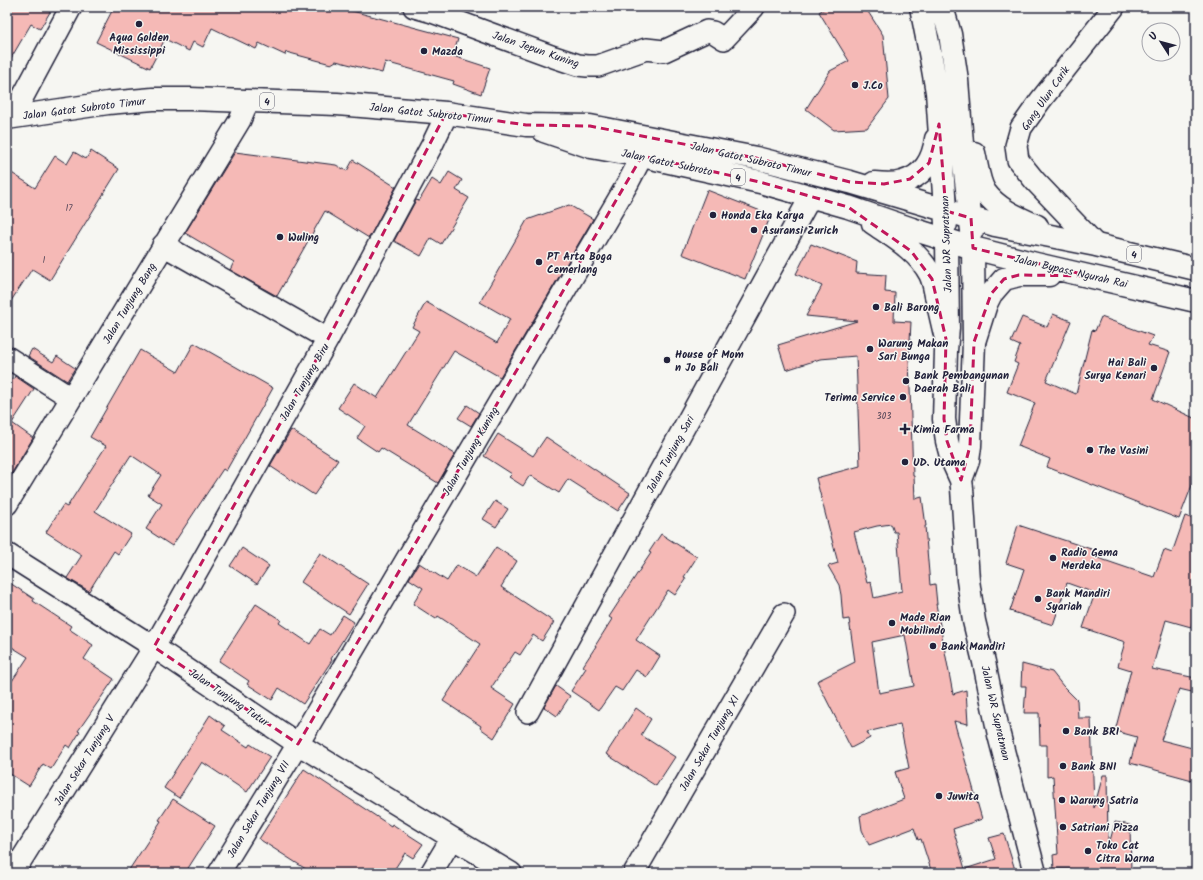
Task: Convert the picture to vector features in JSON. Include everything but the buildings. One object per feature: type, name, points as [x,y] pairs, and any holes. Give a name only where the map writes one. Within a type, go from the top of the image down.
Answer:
[{"type":"main road","name":"Jalan WR Supratman","points":[[921,7],[935,80],[946,211],[948,328],[946,339],[944,419],[947,441],[952,460],[961,480],[968,580],[974,621],[999,735],[1035,873]]},
{"type":"main road","name":"Jalan WR Supratman","points":[[942,7],[950,34],[959,101],[963,163],[971,218],[973,248],[974,342],[970,446],[968,461],[961,480]]},
{"type":"main road","name":"Jalan Gatot Subroto Timur","points":[[10,117],[108,102],[153,99],[337,104],[418,112],[446,113],[526,125],[590,126],[756,158],[850,182]]},
{"type":"main road","name":"4","points":[[959,101],[972,143],[980,179],[985,191],[998,205],[1021,219],[1071,240]]},
{"type":"main road","name":"4","points":[[850,182],[895,184],[910,179],[929,163],[934,151],[939,124]]},
{"type":"main road","name":"Jalan Gatot Subroto","points":[[526,125],[591,147],[642,156],[760,182],[848,207],[912,229],[947,239]]},
{"type":"main road","name":"4","points":[[850,182],[995,225],[1096,245],[1196,269]]},
{"type":"main road","points":[[848,207],[894,238],[915,255],[924,265],[932,279],[946,339]]},
{"type":"main road","name":"Jalan Bypass Ngurah Rai","points":[[947,239],[973,248],[1036,264],[1196,301]]},
{"type":"main road","points":[[974,342],[986,304],[991,294],[1004,279],[1019,275],[1090,276]]},
{"type":"street","points":[[10,117],[71,7]]},
{"type":"street","name":"Jalan Jepun Kuning","points":[[414,7],[432,12],[560,59],[578,65],[587,66],[598,66],[646,49],[664,51],[707,31],[713,32],[724,39],[754,7]]},
{"type":"street","name":"Gang Ulun Carik","points":[[1096,245],[1030,176],[1018,160],[1016,146],[1021,128],[1040,101],[1114,7]]},
{"type":"street","name":"Jalan Tunjung Bang","points":[[7,504],[240,120],[248,101]]},
{"type":"street","name":"Jalan Tunjung Biru","points":[[154,647],[328,339],[432,144],[446,113]]},
{"type":"street","name":"Jalan Tunjung Kuning","points":[[298,744],[628,183],[642,156]]},
{"type":"street","name":"Jalan Tunjung Sari","points":[[528,712],[811,196]]},
{"type":"street","points":[[163,245],[328,339]]},
{"type":"street","points":[[7,357],[71,398]]},
{"type":"street","name":"Jalan Tunjung Tutur","points":[[7,554],[154,647],[298,744],[511,873]]},
{"type":"street","name":"Jalan Sekar Tunjung XI","points":[[634,873],[784,614]]},
{"type":"street","name":"Jalan Sekar Tunjung V","points":[[13,873],[154,647]]},
{"type":"street","name":"Jalan Sekar Tunjung VII","points":[[219,873],[298,744]]},
{"type":"street","points":[[431,873],[452,838]]},
{"type":"highlighted area","points":[[446,113],[526,125],[590,126],[756,158],[850,182],[884,184],[910,179],[929,163],[939,124],[946,211],[971,218],[973,248],[1090,276],[1019,275],[1004,279],[991,294],[974,342],[970,446],[961,480],[947,441],[944,419],[946,339],[932,279],[911,251],[848,207],[760,182],[642,156],[298,744],[154,647],[328,339]]},
{"type":"place","name":"Aqua Golden Mississippi","points":[[139,24]]},
{"type":"place","name":"Mazda","points":[[424,51]]},
{"type":"place","name":"J.Co","points":[[855,85]]},
{"type":"place","name":"Honda Eka Karya","points":[[713,215]]},
{"type":"place","name":"Asuransi Zurich","points":[[754,230]]},
{"type":"place","name":"Wuling","points":[[280,237]]},
{"type":"place","name":"PT Arta Boga Cemerlang","points":[[539,262]]},
{"type":"place","name":"Bali Barong","points":[[876,307]]},
{"type":"place","name":"Warung Makan Sari Bunga","points":[[870,349]]},
{"type":"place","name":"House of Mom n Jo Bali","points":[[667,360]]},
{"type":"place","name":"Hai Bali Surya Kenari","points":[[1154,368]]},
{"type":"place","name":"Bank Pembangunan Daerah Bali","points":[[906,381]]},
{"type":"place","name":"Terima Service","points":[[903,397]]},
{"type":"place","name":"Kimia Farma","points":[[905,429]]},
{"type":"place","name":"The Vasini","points":[[1090,450]]},
{"type":"place","name":"UD. Utama","points":[[905,462]]},
{"type":"place","name":"Radio Gema Merdeka","points":[[1053,558]]},
{"type":"place","name":"Bank Mandiri Syariah","points":[[1038,599]]},
{"type":"place","name":"Made Rian Mobilindo","points":[[892,623]]},
{"type":"place","name":"Bank Mandiri","points":[[933,646]]},
{"type":"place","name":"Bank BRI","points":[[1066,731]]},
{"type":"place","name":"Bank BNI","points":[[1063,766]]},
{"type":"place","name":"Juwita","points":[[939,796]]},
{"type":"place","name":"Warung Satria","points":[[1062,800]]},
{"type":"place","name":"Satriani Pizza","points":[[1063,827]]},
{"type":"place","name":"Toko Cat Citra Warna","points":[[1088,851]]}]
